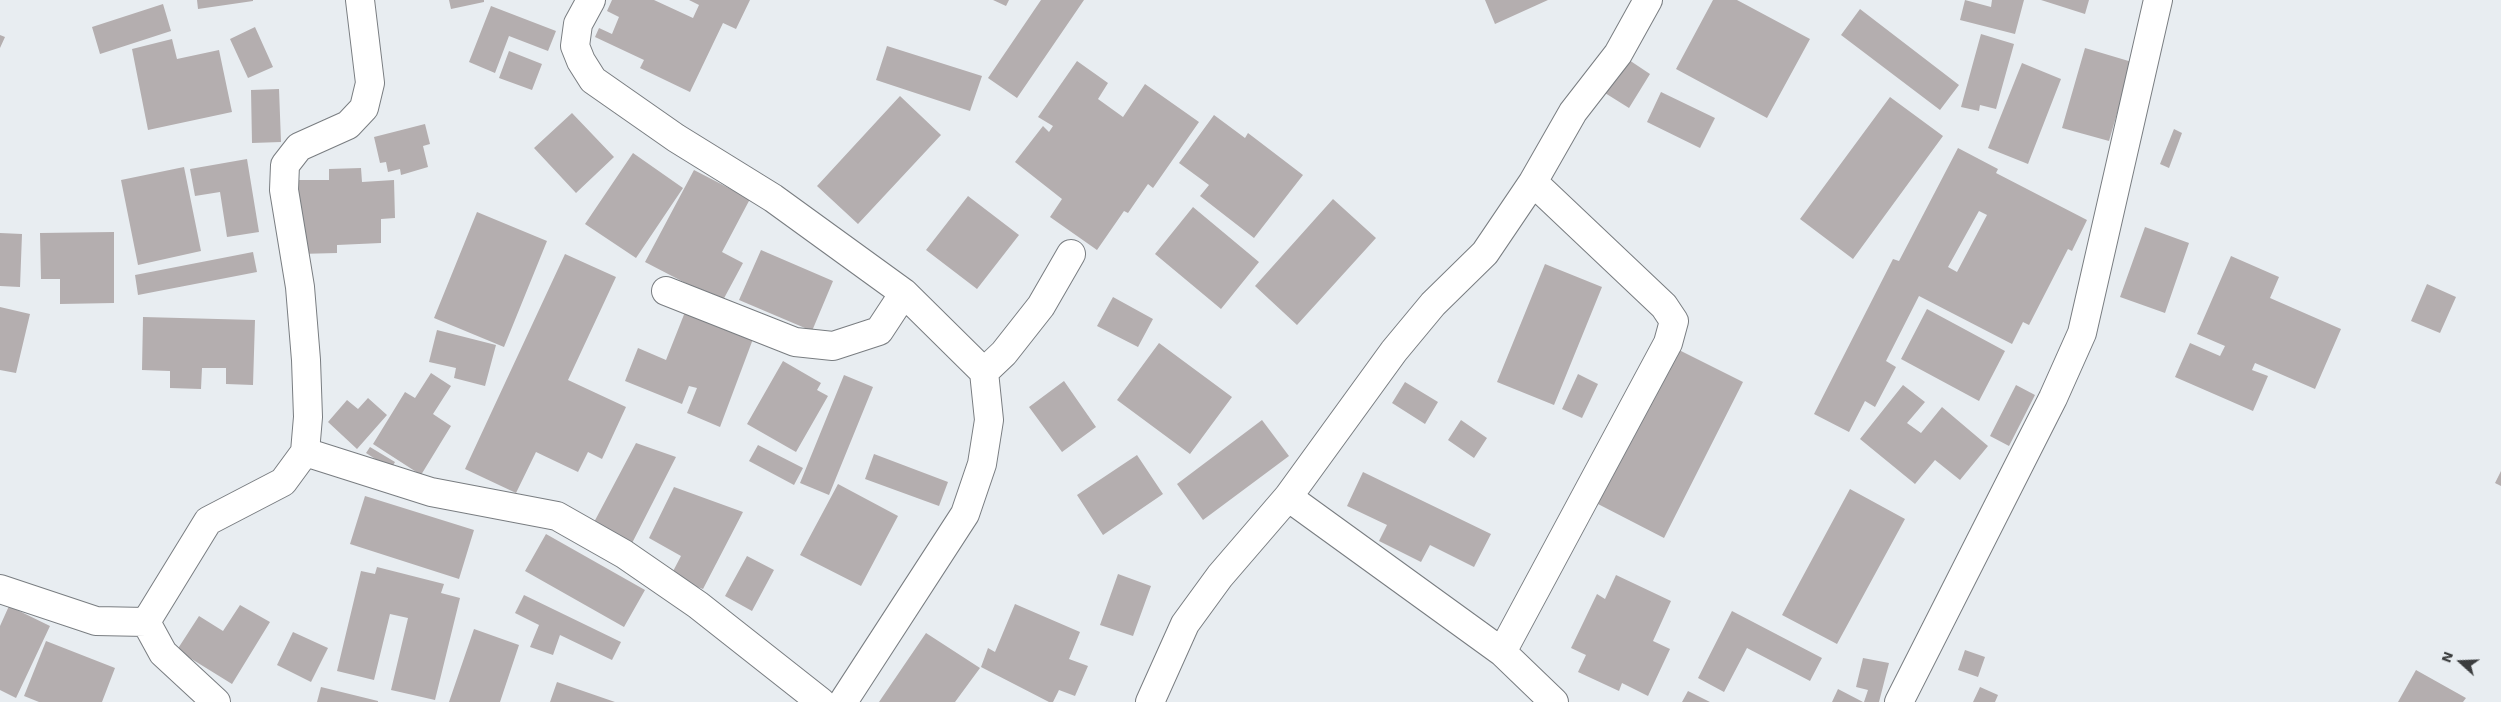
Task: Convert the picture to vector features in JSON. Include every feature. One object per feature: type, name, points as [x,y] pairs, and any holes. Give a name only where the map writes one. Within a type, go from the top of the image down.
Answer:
[{"type":"street","points":[[146,622],[208,521],[283,482],[305,452],[308,417],[306,360],[300,287],[284,190],[285,165],[299,147],[348,125],[364,108],[370,83],[360,0]]},
{"type":"street","points":[[591,0],[578,24],[575,46],[580,61],[593,80],[676,138],[773,198],[904,293],[984,372],[989,420],[982,464],[965,514],[843,702]]},
{"type":"street","points":[[1150,702],[1185,624],[1220,576],[1288,497],[1394,351],[1432,304],[1485,253],[1534,182],[1573,112],[1618,54],[1648,0]]},
{"type":"street","points":[[1899,702],[2053,398],[2082,334],[2158,0]]},
{"type":"street","points":[[1502,652],[1668,343],[1674,321],[1664,306],[1534,182]]},
{"type":"street","points":[[984,372],[1004,353],[1041,306],[1071,254]]},
{"type":"street","points":[[666,291],[795,342],[833,346],[879,331],[904,293]]},
{"type":"street","points":[[305,452],[431,492],[557,516],[624,554],[698,605],[821,702]]},
{"type":"street","points":[[1288,497],[1502,652],[1554,702]]},
{"type":"street","points":[[0,589],[96,621],[146,622]]},
{"type":"street","points":[[146,622],[163,653],[216,702]]},
{"type":"building","points":[[197,0],[253,0],[253,1],[198,9]]},
{"type":"building","points":[[449,0],[484,0],[484,2],[451,9]]},
{"type":"building","points":[[612,0],[654,0],[693,18],[699,5],[689,0],[750,0],[736,29],[723,23],[690,92],[640,68],[644,60],[595,37],[599,28],[612,34],[619,17],[607,11]]},
{"type":"building","points":[[993,0],[1009,0],[1006,6]]},
{"type":"building","points":[[1041,0],[1084,0],[1017,98],[988,78]]},
{"type":"building","points":[[1485,0],[1548,0],[1495,24]]},
{"type":"building","points":[[1713,0],[1737,0],[1810,39],[1767,118],[1676,69]]},
{"type":"building","points":[[1965,0],[1991,7],[1992,0],[2024,0],[2015,34],[1960,20]]},
{"type":"building","points":[[2041,0],[2089,0],[2085,14]]},
{"type":"building","points":[[163,4],[171,31],[100,54],[92,27]]},
{"type":"building","points":[[491,6],[556,31],[548,51],[509,36],[495,73],[469,62]]},
{"type":"building","points":[[1860,9],[1959,85],[1940,110],[1841,35]]},
{"type":"building","points":[[255,27],[273,67],[248,78],[230,39]]},
{"type":"building","points":[[1981,34],[2014,44],[1996,109],[1980,105],[1979,111],[1961,107]]},
{"type":"building","points":[[0,35],[5,37],[0,48]]},
{"type":"building","points":[[172,39],[177,59],[219,50],[232,112],[148,130],[132,49]]},
{"type":"building","points":[[887,46],[982,76],[970,111],[876,80]]},
{"type":"building","points":[[2085,48],[2132,62],[2109,141],[2062,128]]},
{"type":"building","points":[[509,51],[542,64],[532,90],[499,78]]},
{"type":"building","points":[[1626,58],[1650,74],[1629,108],[1605,93]]},
{"type":"building","points":[[1077,61],[1108,83],[1098,99],[1123,117],[1145,84],[1199,122],[1153,188],[1148,184],[1128,213],[1124,211],[1097,250],[1050,217],[1062,199],[1015,162],[1043,126],[1049,132],[1053,126],[1038,117]]},
{"type":"building","points":[[2022,63],[2061,79],[2028,164],[1988,148]]},
{"type":"building","points":[[279,89],[281,142],[252,143],[251,90]]},
{"type":"building","points":[[1661,92],[1715,118],[1700,148],[1647,122]]},
{"type":"building","points":[[900,96],[941,135],[858,224],[817,186]]},
{"type":"building","points":[[1890,97],[1943,136],[1853,259],[1800,219]]},
{"type":"building","points":[[572,113],[614,157],[576,193],[534,148]]},
{"type":"building","points":[[1214,115],[1245,138],[1248,133],[1303,175],[1254,238],[1200,196],[1209,185],[1179,163]]},
{"type":"building","points":[[425,124],[430,144],[423,146],[428,167],[401,175],[400,169],[388,172],[386,162],[380,163],[374,137]]},
{"type":"building","points":[[2174,129],[2182,133],[2169,168],[2160,164]]},
{"type":"building","points":[[1958,148],[1998,169],[1996,173],[2087,220],[2072,251],[2068,249],[2029,325],[2023,322],[2012,344],[1919,296],[1886,361],[1896,367],[1875,407],[1865,401],[1849,432],[1814,414],[1893,259],[1899,261]],"holes":[[[1979,211],[1987,215],[1957,272],[1948,267]]]},
{"type":"building","points":[[633,153],[683,188],[636,258],[585,224]]},
{"type":"building","points":[[247,159],[259,232],[227,237],[220,192],[195,196],[190,169]]},
{"type":"building","points":[[184,167],[201,251],[138,265],[121,180]]},
{"type":"building","points":[[361,168],[362,182],[394,180],[395,218],[381,219],[381,243],[337,245],[337,253],[299,254],[296,180],[329,180],[329,169]]},
{"type":"building","points":[[694,170],[750,199],[722,252],[743,263],[722,302],[645,262]]},
{"type":"building","points":[[968,196],[1019,235],[977,289],[926,250]]},
{"type":"building","points":[[1333,199],[1376,238],[1297,325],[1255,286]]},
{"type":"building","points":[[1193,207],[1259,262],[1221,309],[1155,254]]},
{"type":"building","points":[[477,212],[547,241],[504,347],[434,318]]},
{"type":"building","points":[[2145,227],[2189,243],[2165,313],[2120,297]]},
{"type":"building","points":[[114,232],[114,303],[60,304],[60,279],[41,279],[40,233]]},
{"type":"building","points":[[0,233],[22,234],[20,287],[0,286]]},
{"type":"building","points":[[761,250],[833,281],[812,331],[739,300]]},
{"type":"building","points":[[253,252],[257,272],[138,295],[135,275]]},
{"type":"building","points":[[565,254],[616,277],[568,380],[626,407],[602,459],[588,452],[578,472],[536,452],[516,493],[465,469]]},
{"type":"building","points":[[2231,256],[2279,277],[2270,298],[2341,329],[2315,389],[2255,363],[2252,370],[2268,376],[2253,411],[2175,377],[2190,343],[2220,356],[2225,346],[2197,334]]},
{"type":"building","points":[[1545,264],[1602,287],[1554,405],[1497,382]]},
{"type":"building","points":[[2427,284],[2456,297],[2440,333],[2411,321]]},
{"type":"building","points":[[1113,297],[1153,319],[1138,347],[1097,326]]},
{"type":"building","points":[[0,307],[30,314],[16,373],[0,370]]},
{"type":"building","points":[[1927,309],[2005,351],[1979,401],[1901,359]]},
{"type":"building","points":[[685,312],[753,339],[720,427],[687,413],[697,388],[689,386],[682,404],[625,381],[638,348],[666,360]]},
{"type":"building","points":[[143,317],[255,320],[253,385],[226,384],[226,368],[202,368],[201,389],[170,388],[170,371],[142,370]]},
{"type":"building","points":[[437,330],[496,345],[485,386],[454,378],[456,368],[429,362]]},
{"type":"building","points":[[1159,343],[1232,397],[1190,454],[1117,400]]},
{"type":"building","points":[[1677,349],[1743,382],[1664,538],[1598,504]]},
{"type":"building","points":[[783,361],[821,383],[817,390],[828,396],[796,452],[747,424]]},
{"type":"building","points":[[431,373],[451,386],[433,414],[451,426],[421,475],[373,444],[405,392],[415,398]]},
{"type":"building","points":[[1578,374],[1598,384],[1582,418],[1562,409]]},
{"type":"building","points":[[844,375],[873,387],[829,495],[800,483]]},
{"type":"building","points":[[1064,381],[1096,427],[1062,452],[1029,407]]},
{"type":"building","points":[[1405,382],[1438,402],[1425,424],[1392,403]]},
{"type":"building","points":[[1903,385],[1925,402],[1907,423],[1921,433],[1942,407],[1988,446],[1960,480],[1935,460],[1915,484],[1860,439]]},
{"type":"building","points":[[2016,385],[2035,395],[2009,446],[1990,436]]},
{"type":"building","points":[[368,398],[387,415],[357,449],[328,422],[347,400],[358,409]]},
{"type":"building","points":[[1262,420],[1289,456],[1203,520],[1177,484]]},
{"type":"building","points":[[1461,420],[1487,438],[1474,458],[1448,440]]},
{"type":"building","points":[[636,443],[676,457],[629,549],[592,526]]},
{"type":"building","points":[[758,445],[803,468],[794,485],[749,461]]},
{"type":"building","points":[[370,447],[395,462],[391,469],[366,453]]},
{"type":"building","points":[[874,454],[948,482],[939,506],[865,479]]},
{"type":"building","points":[[1137,455],[1163,494],[1103,535],[1077,495]]},
{"type":"building","points":[[2501,471],[2501,486],[2495,483]]},
{"type":"building","points":[[1363,472],[1491,534],[1474,567],[1430,545],[1421,562],[1379,541],[1387,525],[1347,506]]},
{"type":"building","points":[[838,484],[898,516],[861,586],[800,555]]},
{"type":"building","points":[[674,487],[743,512],[703,589],[670,577],[681,556],[649,538]]},
{"type":"building","points":[[1850,489],[1905,519],[1837,644],[1782,615]]},
{"type":"building","points":[[365,496],[474,530],[459,579],[350,544]]},
{"type":"building","points":[[546,534],[645,590],[624,627],[525,571]]},
{"type":"building","points":[[747,556],[774,570],[752,611],[725,596]]},
{"type":"building","points":[[377,567],[444,584],[441,593],[460,598],[435,700],[391,690],[408,618],[390,614],[374,680],[337,671],[361,571],[375,574]]},
{"type":"building","points":[[1118,574],[1151,586],[1133,636],[1100,625]]},
{"type":"building","points":[[1616,575],[1671,601],[1653,641],[1670,649],[1648,696],[1622,683],[1619,691],[1578,672],[1586,655],[1571,648],[1597,594],[1605,599]]},
{"type":"building","points":[[524,595],[621,642],[612,660],[560,635],[553,655],[530,647],[539,625],[515,613]]},
{"type":"building","points":[[1015,604],[1080,632],[1069,659],[1088,666],[1075,696],[1059,690],[1053,702],[1049,702],[981,667],[988,648],[995,652]]},
{"type":"building","points":[[240,605],[270,622],[232,684],[177,650],[199,616],[223,631]]},
{"type":"building","points":[[9,606],[50,626],[16,698],[0,690],[0,626]]},
{"type":"building","points":[[1732,611],[1822,658],[1810,681],[1747,648],[1724,692],[1698,678]]},
{"type":"building","points":[[474,629],[519,645],[500,702],[449,702]]},
{"type":"building","points":[[293,632],[328,648],[311,682],[277,665]]},
{"type":"building","points":[[926,633],[980,668],[955,702],[879,702]]},
{"type":"building","points":[[46,641],[115,668],[102,702],[39,702],[24,696]]},
{"type":"building","points":[[1965,650],[1985,657],[1978,677],[1958,670]]},
{"type":"building","points":[[1863,658],[1889,663],[1879,702],[1864,702],[1868,690],[1856,687]]},
{"type":"building","points":[[2416,670],[2466,698],[2463,702],[2398,702]]},
{"type":"building","points":[[557,682],[615,702],[550,702]]},
{"type":"building","points":[[321,687],[378,701],[378,702],[317,702]]},
{"type":"building","points":[[1980,687],[1998,695],[1995,702],[1973,702]]},
{"type":"building","points":[[1838,689],[1863,702],[1832,702]]},
{"type":"building","points":[[1688,691],[1710,702],[1682,702]]}]
